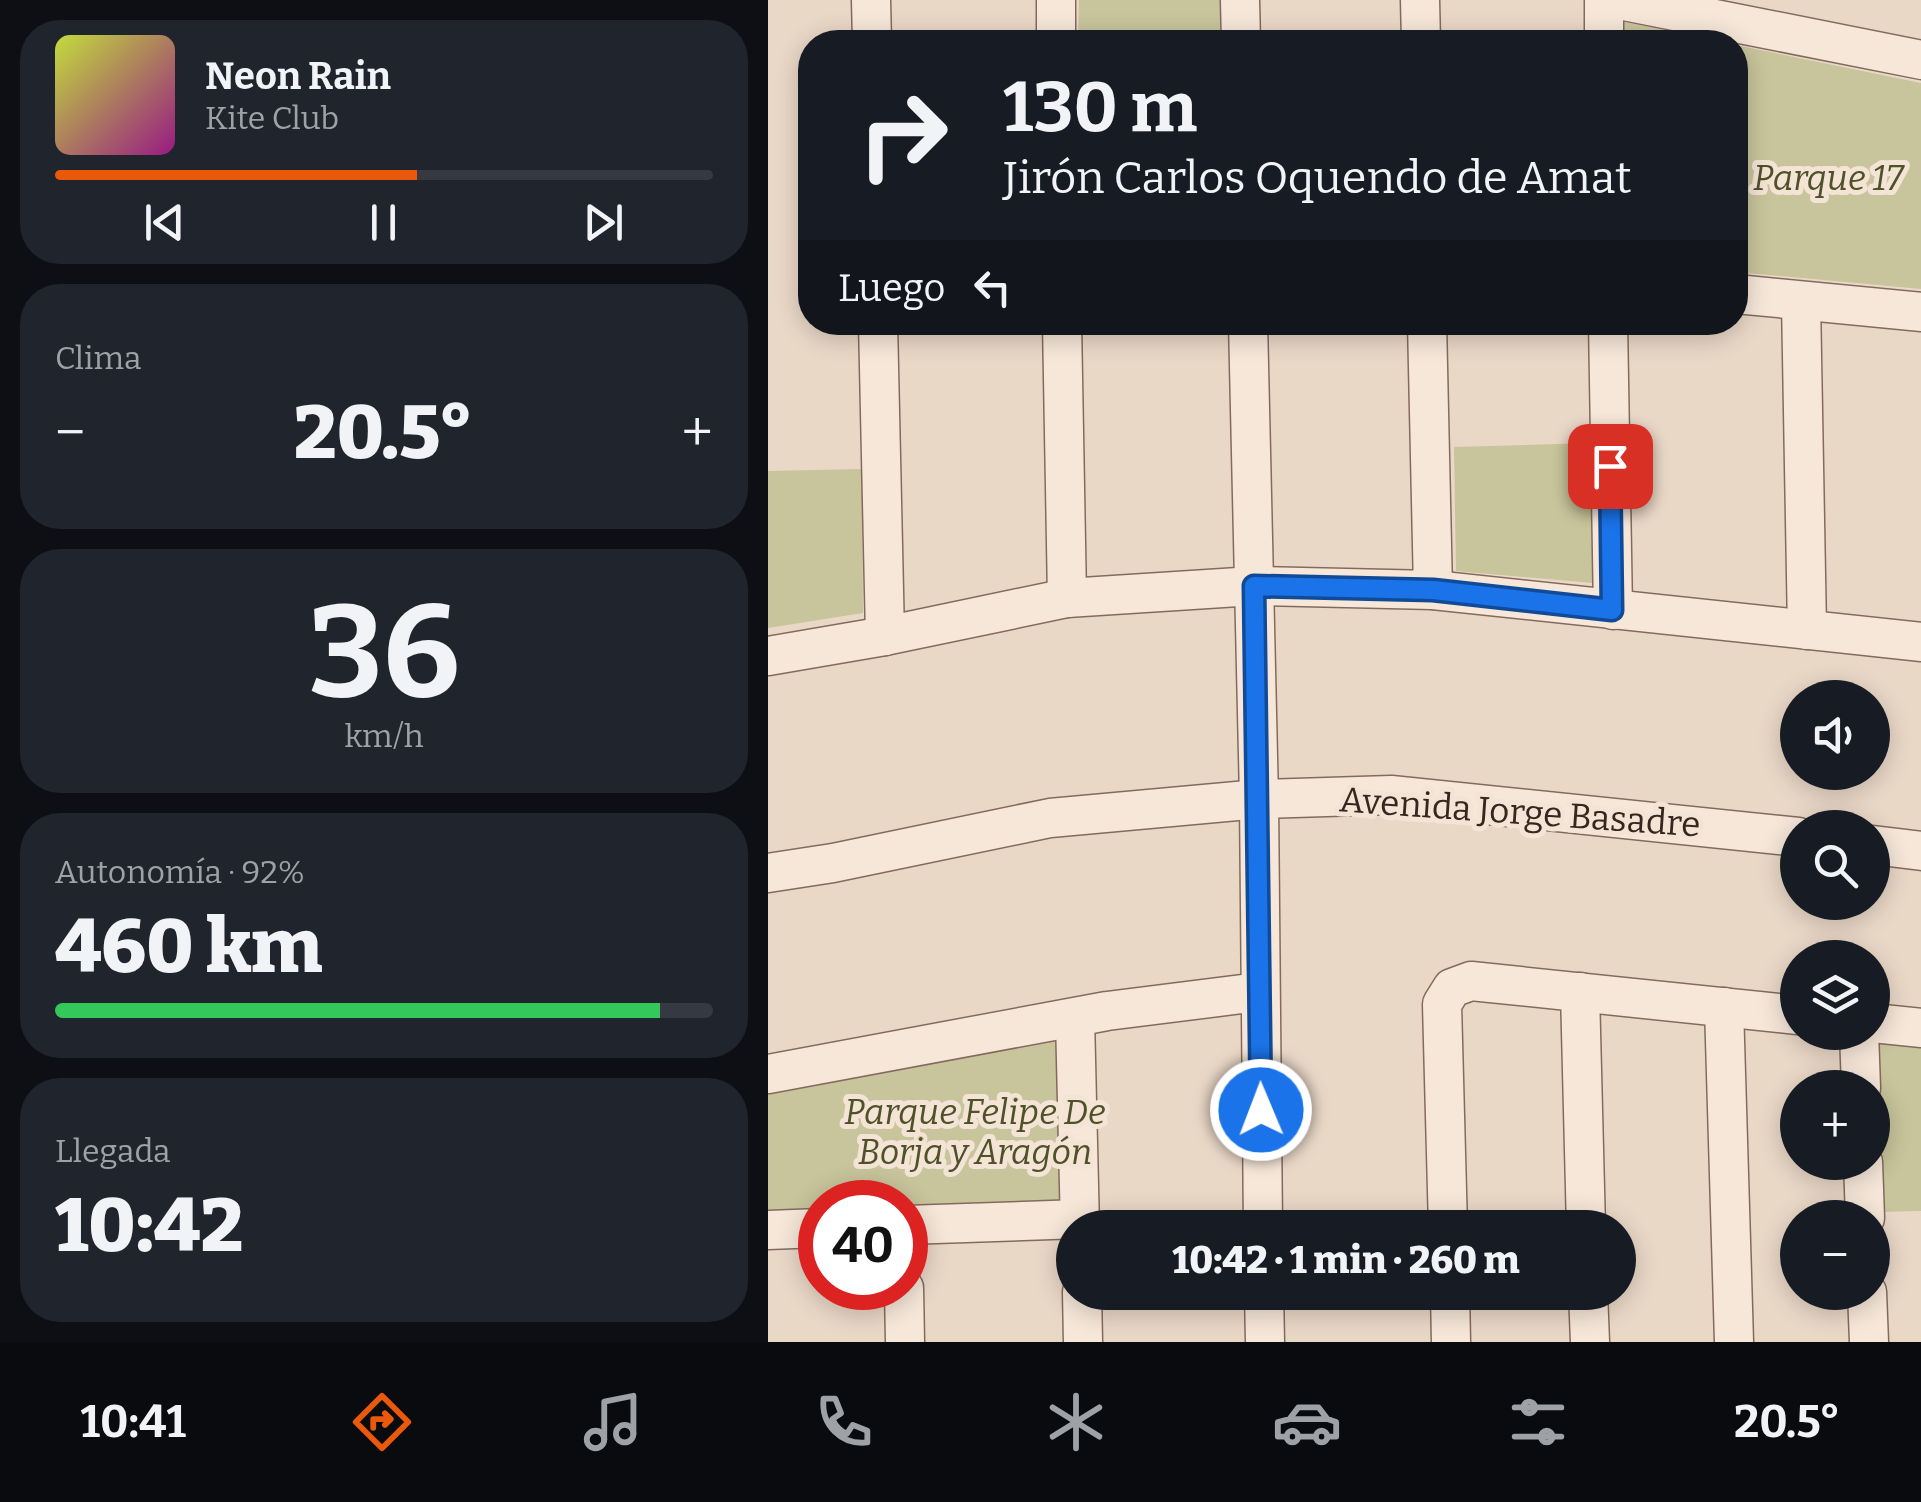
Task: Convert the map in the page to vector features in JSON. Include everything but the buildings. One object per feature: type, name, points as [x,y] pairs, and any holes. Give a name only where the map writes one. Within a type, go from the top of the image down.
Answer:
[{"type":"street","points":[[871,0],[872,30]]},
{"type":"street","points":[[1056,0],[1056,30]]},
{"type":"street","points":[[1240,0],[1241,30]]},
{"type":"street","points":[[1420,0],[1421,30]]},
{"type":"street","points":[[1604,0],[1604,30]]},
{"type":"street","points":[[1619,0],[1922,60]]},
{"type":"street","points":[[1748,295],[1922,312]]},
{"type":"street","points":[[1801,300],[1807,630]]},
{"type":"street","points":[[878,335],[885,636]]},
{"type":"street","points":[[1062,335],[1067,598]]},
{"type":"street","points":[[1248,335],[1259,799],[1263,1210]]},
{"type":"street","points":[[1427,335],[1433,590]]},
{"type":"street","points":[[1608,335],[1612,610]]},
{"type":"street","points":[[768,656],[1067,598],[1254,586],[1433,590],[1922,642]]},
{"type":"street","name":"Avenida Jorge Basadre","points":[[768,873],[1050,818],[1259,799],[1391,795],[1780,835]]},
{"type":"street","points":[[1890,848],[1922,851]]},
{"type":"street","points":[[1448,1210],[1442,1004],[1452,988],[1471,981],[1780,1013]]},
{"type":"street","points":[[768,1074],[1074,1018],[1258,992]]},
{"type":"street","points":[[1580,992],[1586,1210]]},
{"type":"street","points":[[1724,1007],[1734,1342]]},
{"type":"street","points":[[1074,1018],[1080,1210]]},
{"type":"street","points":[[1890,1025],[1922,1028]]},
{"type":"street","points":[[928,1225],[1056,1223]]},
{"type":"street","points":[[768,1230],[798,1229]]},
{"type":"street","points":[[904,1310],[905,1342]]},
{"type":"street","points":[[1082,1310],[1083,1342]]},
{"type":"street","points":[[1264,1310],[1265,1342]]},
{"type":"street","points":[[1451,1310],[1452,1342]]},
{"type":"street","points":[[1589,1310],[1590,1342]]},
{"type":"street","points":[[1867,1310],[1868,1342]]},
{"type":"green space","points":[[1079,0],[1220,0],[1221,30],[1078,30]]},
{"type":"green space","points":[[1623,22],[1664,30],[1623,30]]},
{"type":"green space","name":"Parque 17","points":[[1748,47],[1921,83],[1921,289],[1748,273]]},
{"type":"green space","points":[[1592,443],[1593,583],[1456,571],[1454,447]]},
{"type":"green space","points":[[862,469],[863,613],[768,628],[768,471]]},
{"type":"green space","name":"Parque Felipe De Borja y Aragón","points":[[1063,1036],[1062,1210],[928,1214],[928,1180],[798,1180],[798,1218],[768,1219],[768,1088]]},
{"type":"green space","points":[[1890,1036],[1921,1039],[1921,1211],[1890,1212],[1890,1200],[1877,1200],[1876,1180],[1890,1180],[1890,1070],[1871,1070],[1871,1050],[1890,1050]]},
{"type":"route","points":[[1261,1110],[1254,586],[1433,590],[1612,610],[1610,466]]}]
